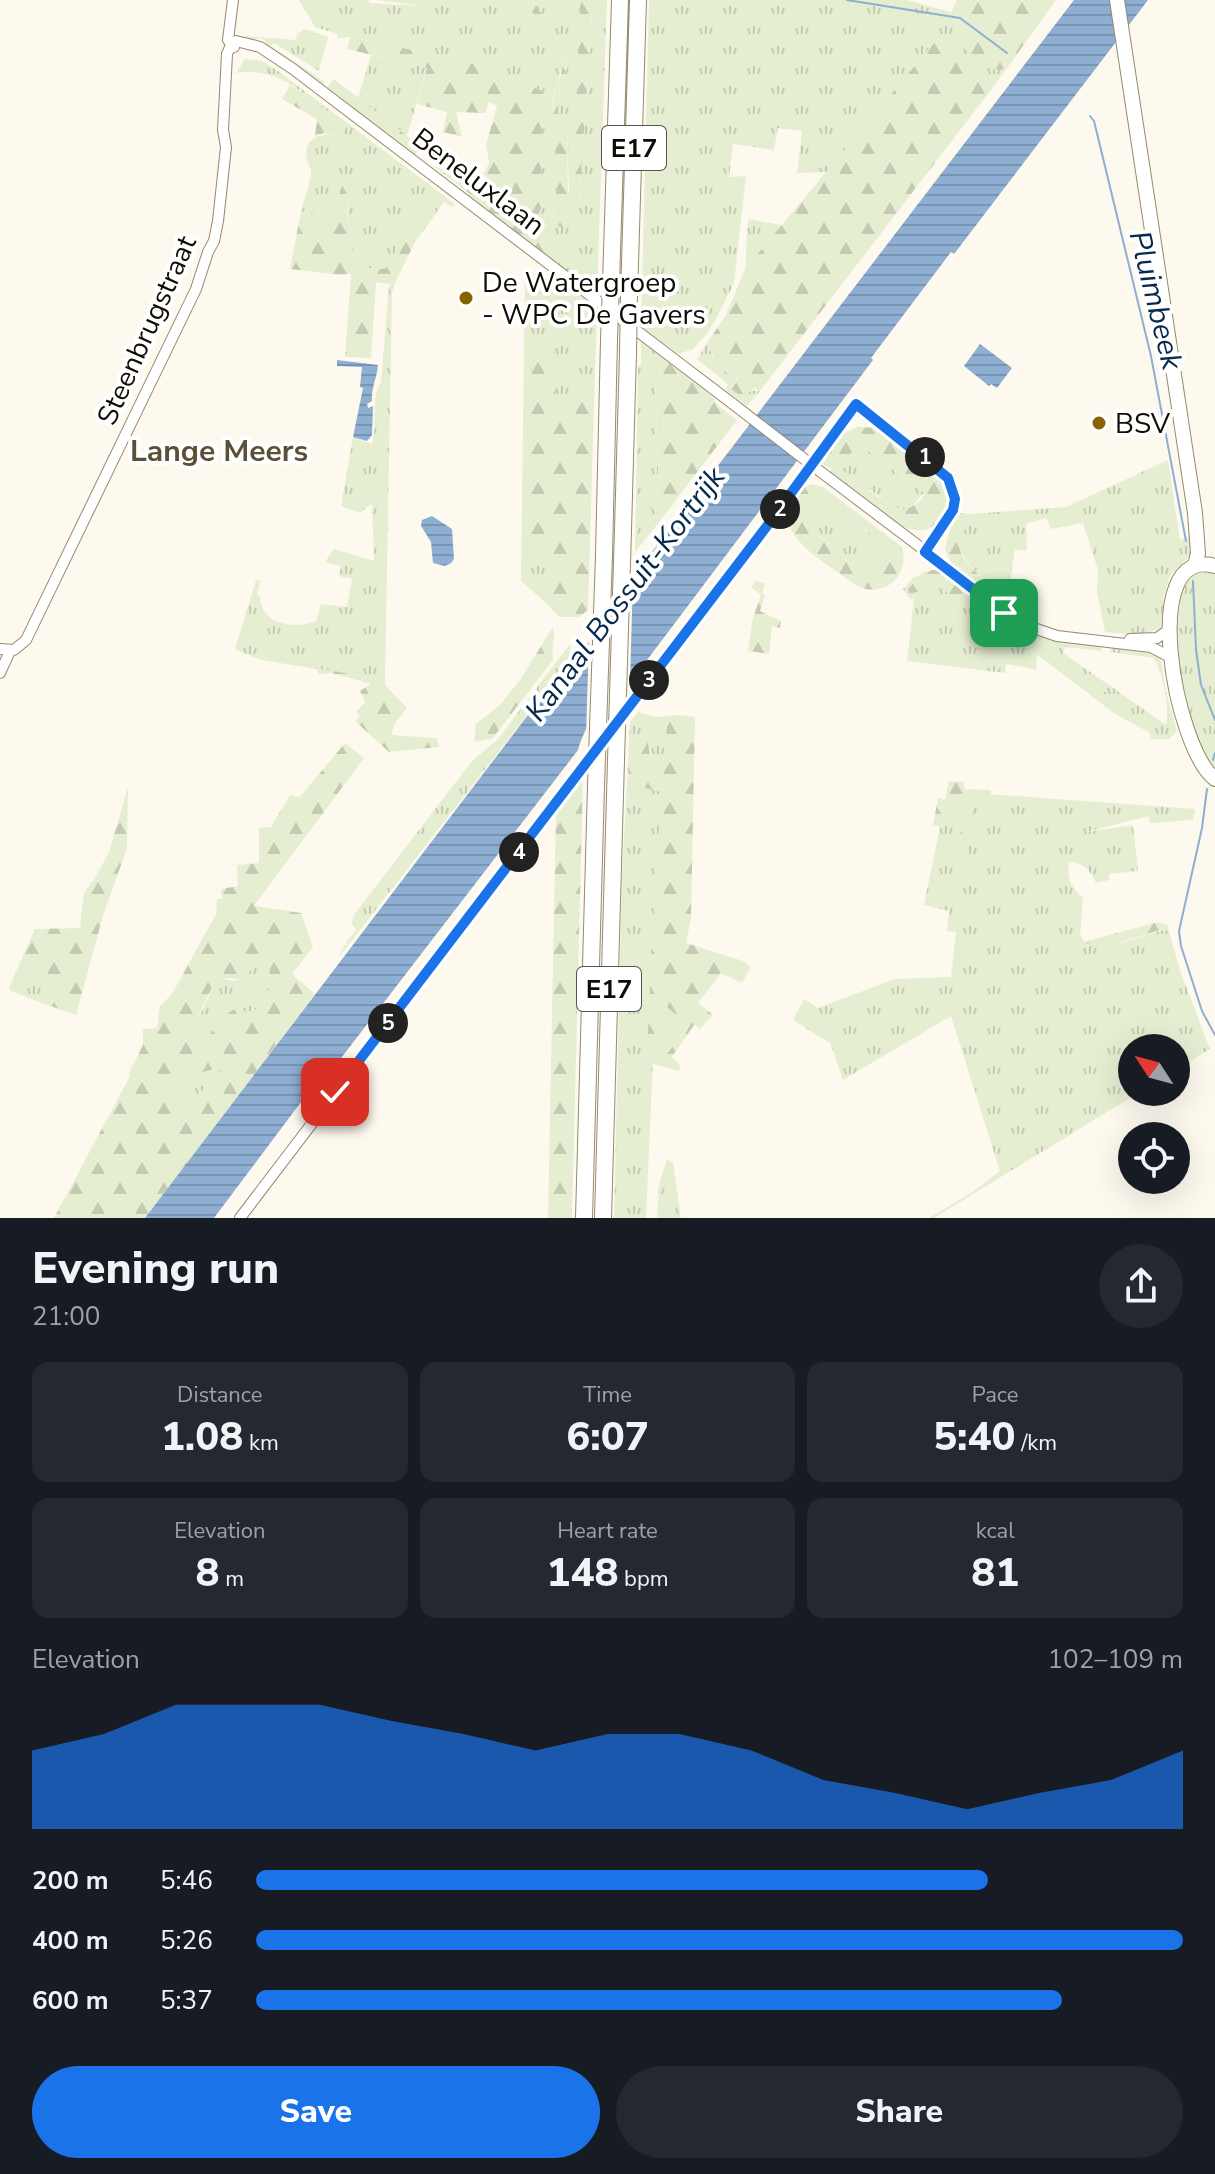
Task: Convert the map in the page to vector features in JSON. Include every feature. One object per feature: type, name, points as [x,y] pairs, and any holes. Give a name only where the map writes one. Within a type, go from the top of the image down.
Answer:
[{"type":"highway","name":"E17","points":[[584,1218],[620,0]]},
{"type":"highway","name":"E17","points":[[603,1218],[638,0]]},
{"type":"main road","points":[[1117,0],[1195,513],[1198,553],[1195,566]]},
{"type":"main road","points":[[1195,513],[1205,553],[1214,566]]},
{"type":"main road","points":[[1214,566],[1195,566],[1187,570],[1178,582],[1170,629],[1170,657],[1178,705],[1190,741],[1202,767],[1215,779]]},
{"type":"street","name":"Steenbrugstraat","points":[[0,673],[5,650],[19,648],[26,640],[193,295],[214,241],[225,158],[223,130],[227,54],[234,43],[228,40],[233,0]]},
{"type":"street","name":"Beneluxlaan","points":[[234,43],[245,52],[268,53],[349,110],[1022,624],[1057,636],[1151,647],[1170,657]]},
{"type":"street","points":[[240,1218],[767,526],[856,404],[948,478],[955,499],[949,519],[925,552]]},
{"type":"street","name":"Beneluxlaan","points":[[1092,639],[1152,639],[1170,629]]},
{"type":"green space","points":[[299,0],[368,0],[370,3],[423,6],[376,0],[526,0],[541,28],[562,56],[553,104],[557,181],[549,226],[569,204],[579,203],[592,13],[596,0],[607,0],[597,294],[559,266],[562,259],[529,231],[541,209],[543,91],[465,61],[350,37],[337,38],[338,34],[315,27]]},
{"type":"green space","points":[[526,0],[533,0],[566,55],[567,68],[560,87],[557,122],[562,123],[567,133],[568,192],[573,193],[580,0],[596,0],[592,13],[579,203],[569,204],[567,226],[549,227],[557,179],[554,98],[563,67],[562,57]]},
{"type":"green space","points":[[533,0],[580,0],[574,193],[569,192],[567,133],[557,122],[560,87],[567,68],[566,55]]},
{"type":"green space","points":[[649,0],[907,0],[951,12],[977,37],[964,49],[1007,68],[994,86],[938,38],[827,172],[797,173],[802,131],[778,128],[774,150],[733,144],[729,177],[746,176],[734,283],[705,336],[693,349],[678,354],[641,327]]},
{"type":"green space","points":[[957,0],[1056,0],[1007,68],[995,70],[964,49],[976,36],[951,12]]},
{"type":"green space","points":[[305,29],[328,37],[319,71],[274,43],[271,46],[325,82],[322,84],[267,46],[264,39],[257,38],[256,44],[247,41],[244,36],[296,40],[297,34]]},
{"type":"green space","points":[[350,37],[465,61],[543,91],[541,209],[529,231],[562,259],[559,266],[468,197],[470,194],[435,167],[440,158],[466,174],[485,172],[489,163],[486,145],[497,106],[489,102],[485,113],[456,112],[462,137],[443,132],[447,112],[417,104],[427,68],[347,49]]},
{"type":"green space","points":[[938,38],[994,86],[760,391],[754,388],[743,397],[731,389],[738,379],[718,364],[709,340],[726,315],[745,269]]},
{"type":"green space","points":[[371,55],[427,68],[407,136],[358,98]]},
{"type":"green space","points":[[245,59],[262,61],[278,71],[455,204],[452,207],[444,202],[426,227],[413,220],[386,269],[353,267],[345,176],[333,212],[325,217],[301,211],[311,172],[306,152],[308,145],[321,135],[341,135],[309,99],[284,81],[253,72],[236,73]]},
{"type":"green space","points":[[334,79],[421,147],[415,155],[326,88]]},
{"type":"green space","points":[[290,85],[348,125],[341,136],[324,133],[315,136],[317,119],[282,99]]},
{"type":"green space","points":[[345,176],[352,181],[347,206],[354,267],[385,269],[414,219],[426,227],[394,285],[376,282],[371,358],[345,357],[351,274],[290,269],[301,211],[325,216],[333,213]]},
{"type":"green space","points":[[748,219],[782,225],[745,269]]},
{"type":"green space","points":[[525,267],[558,291],[564,282],[597,309],[594,408],[583,402],[556,403],[527,565],[550,557],[556,561],[545,602],[521,581]]},
{"type":"green space","points":[[389,285],[394,285],[385,680],[261,660],[235,649],[256,580],[260,581],[257,595],[272,619],[289,624],[307,624],[316,621],[321,604],[347,607],[352,579],[339,576],[341,566],[325,562],[334,549],[374,561],[372,503],[360,513],[341,506],[353,437],[372,444]]},
{"type":"green space","points":[[554,335],[556,403],[583,402],[594,408],[588,610],[579,617],[559,617],[545,602],[555,561],[550,557],[527,566],[532,356],[548,336]]},
{"type":"green space","points":[[709,340],[712,356],[738,379],[731,389],[760,391],[747,406],[725,390],[728,384],[697,359]]},
{"type":"green space","points":[[641,342],[664,359],[659,367],[662,372],[655,384],[659,490],[650,507],[663,517],[635,552],[638,366],[641,365]]},
{"type":"green space","points":[[664,359],[737,420],[663,517],[650,507],[659,490],[655,384],[662,372],[659,367]]},
{"type":"green space","points":[[857,427],[874,428],[883,433],[941,480],[950,502],[948,513],[938,523],[921,530],[903,527],[829,473],[835,464],[878,497],[902,510],[922,499],[924,493],[859,443],[845,461],[830,450],[841,435]]},
{"type":"green space","points":[[858,443],[924,493],[911,507],[902,510],[894,507],[835,465],[831,469],[820,462],[830,450],[845,461]]},
{"type":"green space","points":[[1168,460],[1180,540],[1190,537],[1192,553],[1170,576],[1164,594],[1161,627],[1155,630],[1134,634],[1105,632],[1097,592],[1098,570],[1083,523],[1051,529],[1046,518],[1026,524],[1027,551],[1015,550],[1007,600],[965,559],[961,551],[961,537],[971,514],[1066,507]]},
{"type":"green space","points":[[811,484],[823,487],[902,547],[902,568],[892,583],[875,590],[855,585],[882,541],[819,499],[808,510],[805,524],[858,569],[850,581],[798,539],[788,518],[790,507],[798,493]]},
{"type":"green space","points":[[818,498],[882,541],[855,585],[850,581],[858,569],[805,524],[808,510]]},
{"type":"green space","points":[[958,513],[971,514],[960,541],[963,557],[989,584],[1025,612],[1023,619],[952,566],[945,549],[950,528]]},
{"type":"green space","points":[[937,569],[1046,647],[1045,651],[1037,654],[937,586],[909,593],[908,589],[921,576]]},
{"type":"green space","points":[[928,571],[916,581],[943,589],[1037,654],[1046,646],[1016,627],[1052,640],[1102,645],[1101,651],[1065,647],[1063,653],[1166,725],[1165,691],[1154,658],[1110,652],[1111,646],[1153,650],[1161,659],[1177,731],[1169,739],[1151,739],[1150,733],[1115,714],[1118,710],[1037,655],[1036,669],[1006,664],[1005,673],[907,661],[914,599],[909,598],[903,589],[913,578]]},
{"type":"green space","points":[[1210,572],[1215,575],[1215,770],[1203,752],[1187,712],[1177,646],[1180,603],[1185,584],[1194,575]]},
{"type":"green space","points":[[756,581],[765,584],[760,611],[781,621],[780,628],[772,626],[769,654],[748,651],[753,618],[761,595],[751,587]]},
{"type":"green space","points":[[553,627],[553,660],[492,739],[474,742],[476,724],[500,705],[520,680]]},
{"type":"green space","points":[[569,645],[569,651],[574,655],[339,957],[356,930],[352,924],[353,916],[472,761],[498,739]]},
{"type":"green space","points":[[1053,655],[1120,703],[1121,707],[1115,714],[1051,665],[1048,660]]},
{"type":"green space","points":[[317,668],[385,680],[385,685],[407,708],[395,723],[391,735],[437,738],[439,747],[389,752],[355,721],[360,716],[356,712],[365,702],[360,691],[371,684],[331,673],[319,674]]},
{"type":"green space","points":[[638,712],[655,717],[668,716],[663,764],[651,761],[650,747],[631,784],[662,791],[648,1057],[653,1057],[659,1000],[689,1025],[665,1056],[671,1064],[653,1060],[646,1218],[614,1218],[622,876],[630,722]]},
{"type":"green space","points":[[668,716],[695,717],[691,918],[686,943],[743,961],[751,967],[742,983],[721,973],[698,1003],[713,1015],[700,1029],[694,1025],[672,1057],[681,1066],[679,1071],[653,1064],[653,1059],[671,1064],[665,1056],[689,1026],[659,1000],[657,1019],[673,1037],[668,1042],[656,1032],[653,1057],[647,1058],[661,792],[630,784],[636,737],[642,733],[647,737],[651,761],[663,764]]},
{"type":"green space","points":[[345,743],[364,758],[254,906],[301,913],[313,947],[292,974],[315,994],[145,1218],[54,1218],[130,1076],[143,1045],[143,1029],[157,1028],[160,1006],[172,994],[216,914],[217,899],[222,899],[221,889],[238,886],[237,865],[259,863],[259,828],[271,827],[290,795],[300,797]],"holes":[[[263,954],[270,959],[268,1006],[248,1012],[235,1009],[204,1039],[195,1028],[215,984],[224,979],[245,978],[252,967],[254,955]],[[219,1068],[222,1071],[196,1097],[185,1103],[176,1099],[166,1081]]]},
{"type":"green space","points":[[583,777],[572,1218],[548,1218],[556,811]]},
{"type":"green space","points":[[949,781],[964,782],[964,789],[991,790],[991,795],[973,794],[967,860],[958,859],[963,811],[945,803],[940,827],[933,825],[938,798],[945,800]]},
{"type":"green space","points":[[128,787],[127,848],[103,916],[76,1015],[50,1006],[59,984],[18,967],[35,929],[80,928],[84,892],[109,852]]},
{"type":"green space","points":[[973,793],[1195,809],[1193,820],[1150,823],[1149,816],[1086,832],[1133,825],[1138,871],[1109,874],[1109,880],[1096,883],[1086,868],[1069,862],[1069,873],[1075,890],[1083,898],[1080,935],[1088,946],[1120,943],[1166,929],[1169,932],[1210,1049],[1190,1061],[1190,1034],[1118,1034],[1118,1105],[934,1218],[929,1218],[1000,1171],[951,1016],[843,1080],[830,1043],[793,1020],[804,999],[818,1008],[895,979],[951,977],[956,932],[947,931],[949,911],[924,905],[945,802],[964,811],[958,859],[967,860]]},
{"type":"green space","points":[[1158,922],[1168,926],[1169,932],[1160,930],[1098,949],[1083,942]]},
{"type":"green space","points":[[263,954],[270,959],[268,1006],[247,1012],[204,1039],[194,1028],[215,983],[222,979],[236,981],[254,955]]},
{"type":"green space","points":[[18,967],[59,984],[50,1006],[11,991],[9,988]]},
{"type":"green space","points":[[219,1068],[222,1071],[196,1097],[185,1103],[176,1100],[166,1080]]},
{"type":"green space","points":[[667,1159],[673,1163],[681,1218],[657,1218],[659,1184]]},
{"type":"water","points":[[1074,0],[1148,0],[954,254],[951,252],[638,672],[601,706],[578,750],[315,1092],[310,1090],[214,1218],[145,1218],[576,652],[595,637],[615,613],[642,565]]},
{"type":"water","points":[[980,344],[1012,368],[997,388],[991,384],[989,386],[964,366]]},
{"type":"water","points":[[337,360],[378,365],[372,401],[367,404],[368,408],[373,406],[372,435],[367,441],[353,437],[363,388],[360,387],[362,367],[337,366]]},
{"type":"water","points":[[432,516],[452,529],[454,559],[445,566],[433,563],[431,542],[421,526],[422,520]]},
{"type":"pier","points":[[633,578],[630,682],[586,736],[589,639]]},
{"type":"waterway","name":"Pluimbeek","points":[[847,0],[960,18],[1007,53]]},
{"type":"waterway","name":"Pluimbeek","points":[[1090,116],[1094,121],[1151,356],[1186,541]]},
{"type":"waterway","name":"Pluimbeek","points":[[1193,581],[1201,685],[1215,720]]},
{"type":"waterway","name":"Pluimbeek","points":[[1213,760],[1215,753]]},
{"type":"waterway","name":"Pluimbeek","points":[[1207,789],[1202,828],[1179,931],[1202,1011],[1215,1035]]},
{"type":"place","name":"De Watergroep - WPC De Gavers","points":[[466,298]]},
{"type":"place","name":"BSV","points":[[1099,423]]},
{"type":"district","name":"Lange Meers","points":[[219,451]]},
{"type":"route","points":[[335,1092],[767,526],[856,404],[948,478],[955,499],[953,510],[925,552],[1004,613]]},
{"type":"water label","name":"Kanaal Bossuit-Kortrijk","points":[[625,594]]}]
